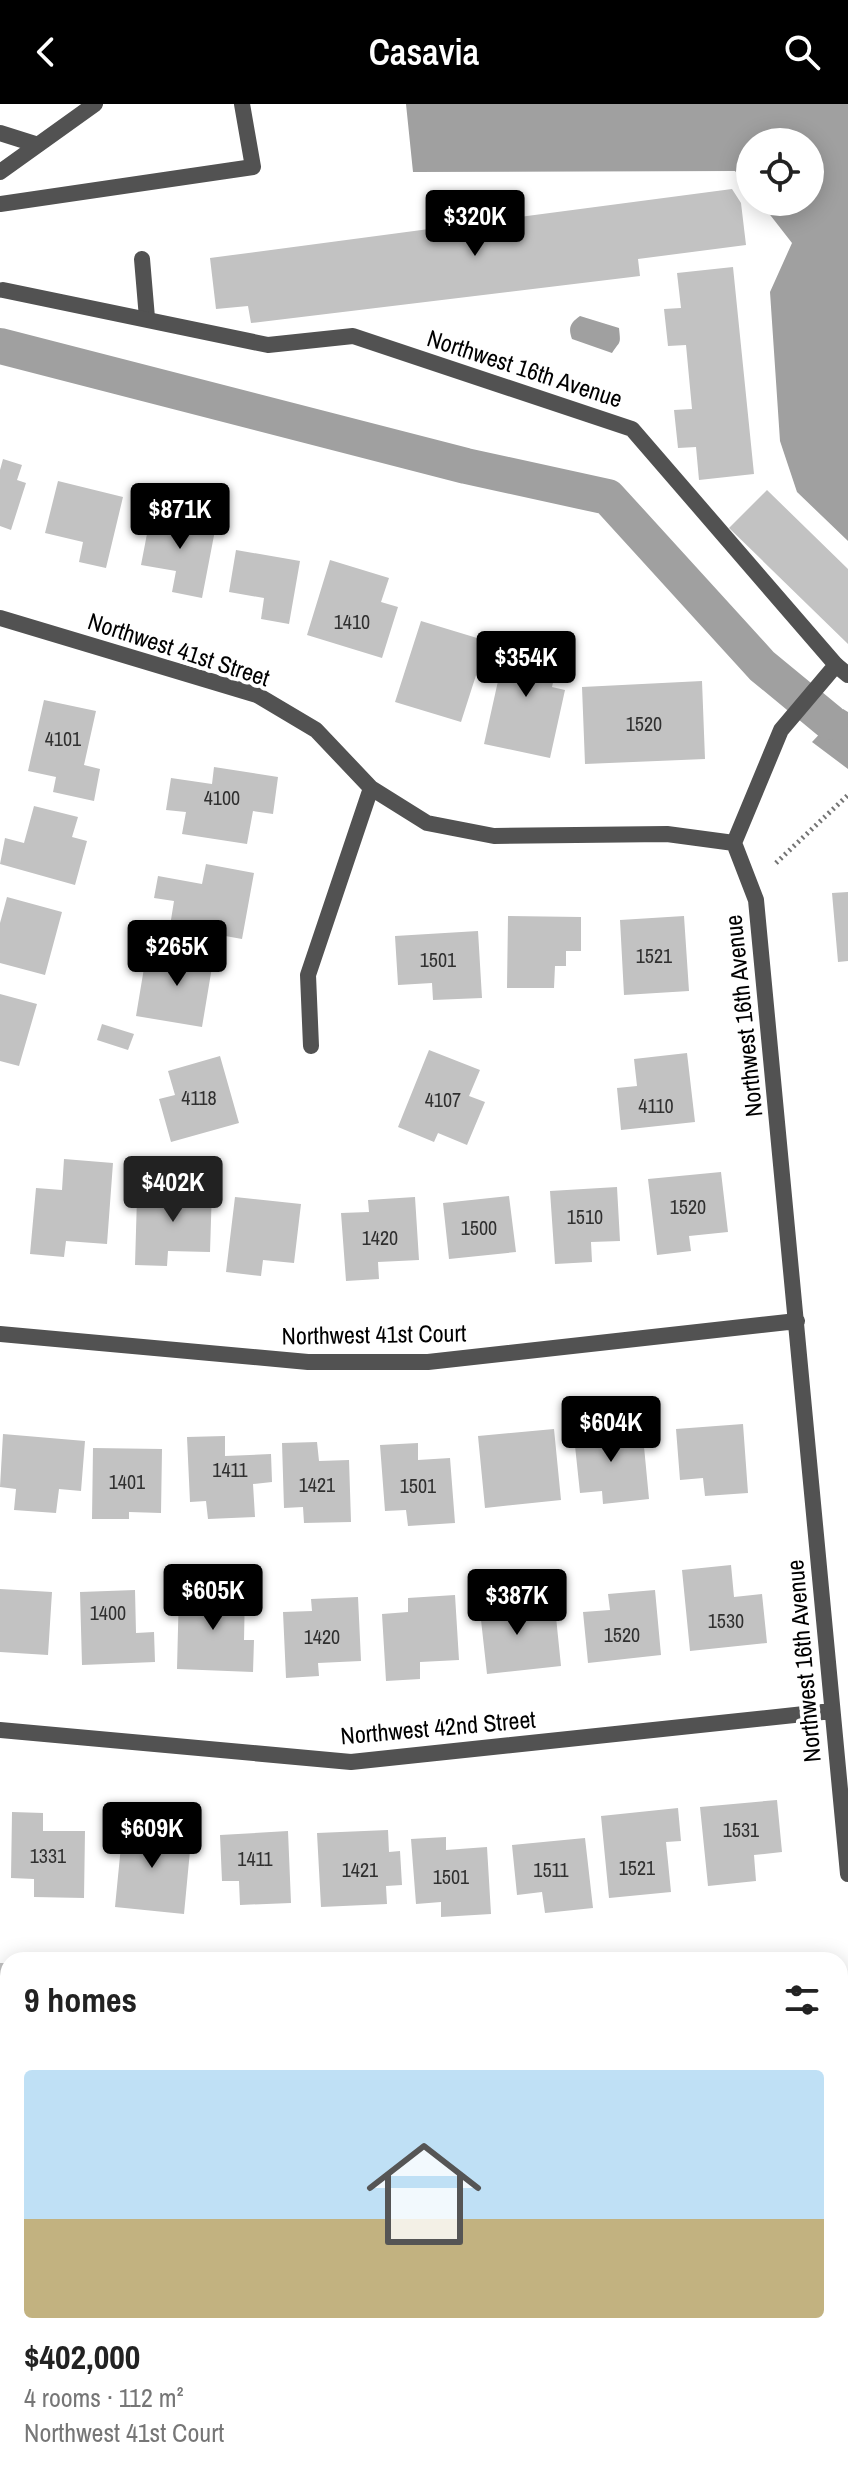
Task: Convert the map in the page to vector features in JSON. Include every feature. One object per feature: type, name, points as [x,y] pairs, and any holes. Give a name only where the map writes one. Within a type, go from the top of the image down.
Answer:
[{"type":"street","points":[[0,172],[95,104]]},
{"type":"street","points":[[0,204],[253,167],[242,104]]},
{"type":"street","points":[[0,133],[38,145]]},
{"type":"street","points":[[142,259],[147,318]]},
{"type":"street","name":"Northwest 16th Avenue","points":[[3,290],[268,345],[353,336],[632,429],[842,670],[781,730],[734,843],[756,900],[848,1874]]},
{"type":"street","name":"Northwest 41st Street","points":[[0,618],[257,695],[316,730],[371,788],[427,823],[494,836],[667,834],[734,843]]},
{"type":"street","points":[[311,1046],[308,975],[371,788]]},
{"type":"street","name":"Northwest 41st Court","points":[[0,1334],[308,1362],[428,1362],[797,1321]]},
{"type":"street","name":"Northwest 42nd Street","points":[[0,1730],[351,1762],[832,1711]]},
{"type":"path","points":[[776,863],[848,795]]},
{"type":"shaded area","points":[[406,104],[848,104],[848,541],[797,492],[780,441],[770,292],[792,243],[771,216],[824,216],[824,128],[736,128],[736,172],[413,172]]},
{"type":"shaded area","points":[[580,316],[619,328],[619,342],[612,353],[572,339],[571,326]]},
{"type":"shaded area","points":[[843,709],[848,712],[848,769],[812,742]]},
{"type":"building","points":[[732,189],[736,195],[736,216],[743,216],[746,245],[638,259],[640,276],[251,323],[248,306],[216,309],[210,258]]},
{"type":"building","points":[[733,267],[754,474],[699,480],[696,447],[678,448],[674,410],[692,409],[686,345],[668,346],[664,309],[681,308],[677,273]]},
{"type":"building","points":[[3,459],[22,465],[17,480],[26,483],[11,530],[0,526],[0,470]]},
{"type":"building","points":[[58,481],[123,497],[106,568],[79,562],[83,542],[45,533]]},
{"type":"building","points":[[767,490],[848,569],[848,644],[729,528]]},
{"type":"building","points":[[151,513],[216,525],[202,598],[172,592],[176,571],[141,565]]},
{"type":"building","points":[[236,550],[300,561],[289,624],[261,619],[264,598],[229,592]]},
{"type":"building","points":[[330,560],[389,578],[381,602],[398,607],[382,658],[307,635]]},
{"type":"building","points":[[421,621],[487,641],[461,722],[395,702]]},
{"type":"building","points":[[508,636],[561,647],[552,687],[565,690],[550,758],[484,744]]},
{"type":"building","points":[[702,681],[705,759],[585,764],[582,687]]},
{"type":"building","points":[[44,700],[96,711],[84,765],[100,769],[94,801],[53,792],[56,777],[28,771]]},
{"type":"building","points":[[214,767],[278,777],[273,814],[253,811],[247,844],[182,834],[186,812],[166,810],[171,778],[212,784]]},
{"type":"building","points":[[34,806],[78,817],[72,837],[87,841],[75,885],[0,864],[5,838],[24,843]]},
{"type":"building","points":[[206,864],[254,873],[242,939],[170,926],[174,901],[154,898],[158,876],[202,884]]},
{"type":"building","points":[[848,892],[848,961],[838,962],[832,893]]},
{"type":"building","points":[[7,897],[62,912],[45,975],[0,963],[0,923]]},
{"type":"building","points":[[508,916],[581,917],[581,951],[566,951],[566,966],[555,966],[554,988],[507,988]]},
{"type":"building","points":[[684,916],[689,991],[624,995],[620,920]]},
{"type":"building","points":[[478,931],[482,998],[433,1000],[432,983],[398,985],[395,936]]},
{"type":"building","points":[[167,947],[214,955],[202,1027],[136,1016],[144,968],[163,971]]},
{"type":"building","points":[[0,994],[37,1004],[19,1066],[0,1061]]},
{"type":"building","points":[[102,1024],[134,1034],[128,1050],[97,1040]]},
{"type":"building","points":[[429,1050],[480,1070],[469,1096],[485,1102],[467,1145],[438,1133],[434,1142],[398,1127]]},
{"type":"building","points":[[687,1053],[695,1122],[621,1130],[617,1088],[637,1086],[634,1059]]},
{"type":"building","points":[[220,1056],[239,1123],[171,1142],[159,1099],[175,1095],[168,1071]]},
{"type":"building","points":[[64,1159],[113,1163],[107,1244],[66,1241],[64,1257],[30,1254],[36,1188],[62,1190]]},
{"type":"building","points":[[721,1172],[728,1232],[689,1236],[691,1251],[657,1255],[648,1179]]},
{"type":"building","points":[[164,1186],[212,1188],[210,1252],[168,1251],[167,1266],[135,1265],[137,1197],[164,1198]]},
{"type":"building","points":[[617,1187],[620,1241],[591,1242],[592,1262],[555,1264],[550,1191]]},
{"type":"building","points":[[509,1196],[516,1252],[449,1259],[443,1203]]},
{"type":"building","points":[[235,1197],[301,1204],[294,1263],[263,1260],[261,1276],[226,1272]]},
{"type":"building","points":[[415,1197],[419,1260],[378,1262],[379,1279],[346,1281],[341,1213],[369,1212],[368,1200]]},
{"type":"building","points":[[611,1423],[613,1439],[643,1436],[649,1499],[603,1504],[602,1491],[580,1493],[573,1427]]},
{"type":"building","points":[[743,1424],[748,1493],[705,1496],[703,1478],[680,1480],[676,1429]]},
{"type":"building","points":[[554,1429],[561,1500],[485,1508],[478,1436]]},
{"type":"building","points":[[3,1434],[85,1441],[81,1491],[59,1489],[56,1513],[14,1510],[16,1489],[0,1487]]},
{"type":"building","points":[[225,1436],[225,1456],[271,1454],[272,1482],[253,1484],[255,1517],[208,1519],[206,1501],[190,1502],[187,1437]]},
{"type":"building","points":[[317,1442],[319,1461],[349,1460],[351,1522],[304,1523],[303,1507],[284,1508],[282,1443]]},
{"type":"building","points":[[418,1443],[418,1460],[450,1458],[455,1523],[408,1526],[406,1510],[385,1511],[380,1445]]},
{"type":"building","points":[[93,1448],[162,1449],[161,1513],[129,1512],[129,1519],[92,1519]]},
{"type":"building","points":[[731,1565],[734,1597],[762,1594],[767,1643],[690,1651],[682,1570]]},
{"type":"building","points":[[0,1589],[52,1592],[48,1655],[0,1652]]},
{"type":"building","points":[[179,1589],[245,1591],[244,1640],[254,1640],[253,1672],[177,1669]]},
{"type":"building","points":[[135,1590],[136,1633],[154,1632],[155,1662],[82,1665],[80,1592]]},
{"type":"building","points":[[655,1590],[661,1655],[588,1663],[583,1612],[610,1610],[608,1594]]},
{"type":"building","points":[[455,1595],[459,1660],[420,1662],[420,1679],[386,1681],[382,1614],[408,1612],[408,1598]]},
{"type":"building","points":[[358,1597],[361,1661],[318,1663],[319,1676],[286,1678],[283,1612],[312,1611],[311,1599]]},
{"type":"building","points":[[528,1597],[531,1620],[556,1617],[561,1666],[487,1674],[479,1602]]},
{"type":"building","points":[[777,1800],[782,1852],[754,1855],[756,1881],[708,1886],[700,1807]]},
{"type":"building","points":[[678,1808],[681,1841],[666,1842],[671,1892],[609,1898],[601,1816]]},
{"type":"building","points":[[12,1812],[43,1813],[43,1831],[85,1831],[84,1898],[34,1897],[34,1879],[11,1878]]},
{"type":"building","points":[[124,1815],[144,1817],[143,1835],[191,1840],[184,1914],[115,1907]]},
{"type":"building","points":[[388,1830],[389,1852],[400,1851],[402,1885],[386,1886],[387,1904],[321,1907],[317,1833]]},
{"type":"building","points":[[288,1831],[291,1903],[240,1905],[239,1881],[222,1881],[220,1835]]},
{"type":"building","points":[[446,1837],[446,1850],[487,1847],[491,1914],[441,1917],[441,1902],[416,1904],[411,1839]]},
{"type":"building","points":[[585,1838],[593,1908],[545,1913],[542,1892],[517,1895],[512,1845]]},
{"type":"waterway","points":[[0,346],[466,466],[608,497],[762,666],[830,722]]}]
